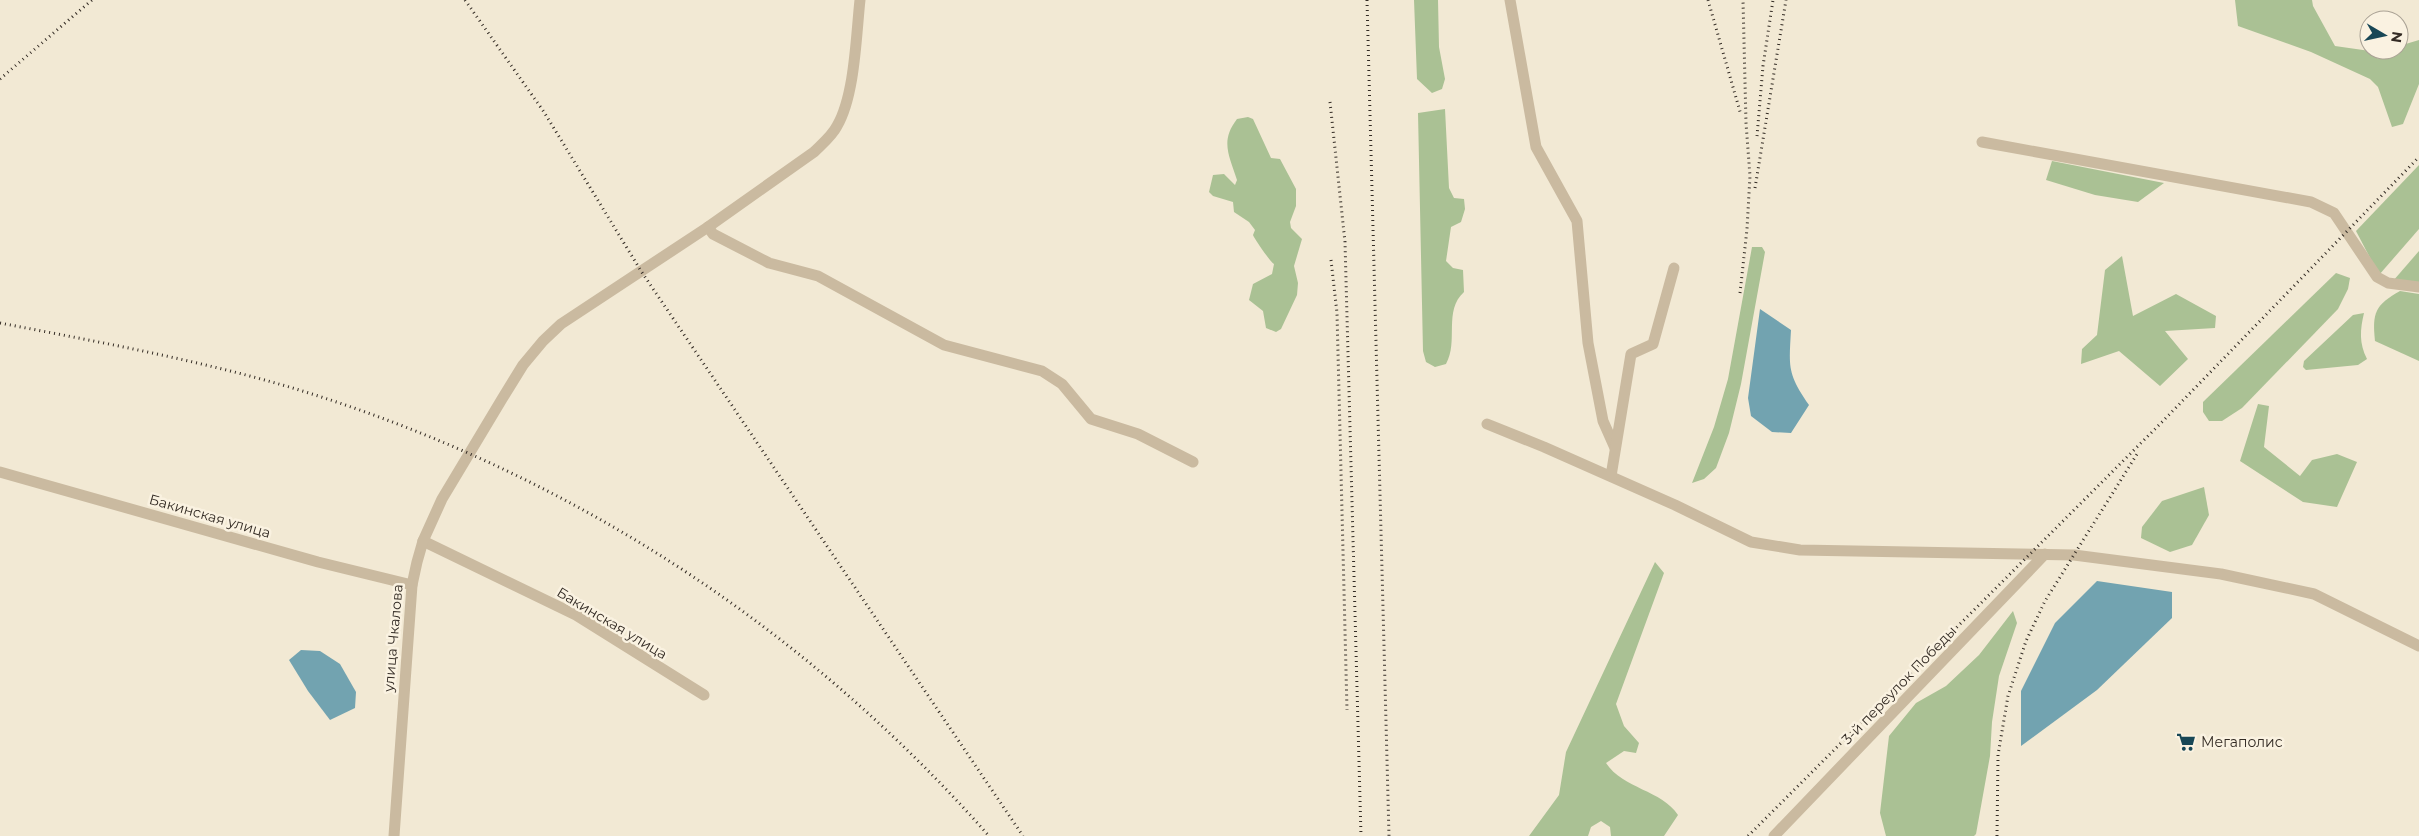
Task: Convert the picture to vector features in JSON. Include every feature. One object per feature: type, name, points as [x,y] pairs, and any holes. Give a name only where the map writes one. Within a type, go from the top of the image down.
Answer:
[{"type":"street","name":"улица Чкалова","points":[[394,836],[412,585],[423,541],[442,499],[523,365],[549,335],[580,310],[708,227],[814,152],[837,128],[848,99],[860,0]]},
{"type":"street","points":[[1510,0],[1536,147],[1577,221],[1588,344],[1603,421],[1615,448]]},
{"type":"street","points":[[1982,142],[2311,202],[2334,213],[2377,277],[2388,283],[2419,286]]},
{"type":"street","points":[[708,227],[714,234],[769,263],[818,276],[944,345],[1042,371],[1062,384],[1091,419],[1138,434],[1193,462]]},
{"type":"street","points":[[1611,476],[1631,354],[1653,344],[1674,268]]},
{"type":"street","points":[[1487,424],[1611,476],[1751,542],[1800,550],[1914,554],[2074,555],[2220,574],[2314,594],[2419,646]]},
{"type":"street","name":"Бакинская улица","points":[[0,472],[318,562],[412,585]]},
{"type":"street","name":"Бакинская улица","points":[[423,541],[576,616],[704,695]]},
{"type":"street","name":"3-й переулок Победы","points":[[1774,836],[2045,554]]},
{"type":"green space","points":[[1414,0],[1438,0],[1439,47],[1445,79],[1442,89],[1432,93],[1417,79]]},
{"type":"green space","points":[[2235,0],[2312,0],[2313,6],[2335,46],[2359,49],[2359,60],[2409,60],[2409,43],[2419,40],[2419,84],[2403,124],[2392,127],[2378,87],[2370,79],[2311,52],[2238,26]]},
{"type":"green space","points":[[1445,109],[1449,188],[1454,198],[1464,199],[1465,209],[1461,222],[1451,227],[1446,261],[1453,268],[1463,270],[1464,292],[1454,308],[1450,355],[1446,364],[1435,367],[1426,362],[1423,351],[1418,113]]},
{"type":"green space","points":[[1248,117],[1253,119],[1271,158],[1280,159],[1296,189],[1296,206],[1290,222],[1291,228],[1302,239],[1294,266],[1298,283],[1297,295],[1281,329],[1276,332],[1266,328],[1263,311],[1249,300],[1253,284],[1272,274],[1274,264],[1254,237],[1255,230],[1249,222],[1234,212],[1233,202],[1213,196],[1209,192],[1213,175],[1224,174],[1235,185],[1237,180],[1229,156],[1227,141],[1237,119]]},
{"type":"green space","points":[[2052,161],[2164,183],[2138,202],[2095,195],[2046,180]]},
{"type":"green space","points":[[2419,165],[2419,229],[2379,275],[2356,231]]},
{"type":"green space","points":[[1752,247],[1762,247],[1765,252],[1741,384],[1729,433],[1716,468],[1704,479],[1692,483],[1714,427],[1728,379]]},
{"type":"green space","points":[[2419,251],[2419,282],[2393,281]]},
{"type":"green space","points":[[2122,256],[2133,316],[2176,294],[2216,316],[2215,328],[2165,331],[2188,359],[2160,386],[2119,351],[2081,364],[2082,349],[2097,335],[2105,270]]},
{"type":"green space","points":[[2336,273],[2350,278],[2348,289],[2338,309],[2242,408],[2222,421],[2209,421],[2203,412],[2203,402]]},
{"type":"green space","points":[[2400,291],[2419,294],[2419,361],[2375,341],[2374,323],[2377,311],[2385,301]]},
{"type":"green space","points":[[2364,313],[2361,336],[2367,359],[2358,365],[2306,370],[2303,367],[2304,361],[2353,315]]},
{"type":"green space","points":[[2258,404],[2269,406],[2264,447],[2300,476],[2312,460],[2337,454],[2357,462],[2337,507],[2303,502],[2240,461]]},
{"type":"green space","points":[[2204,487],[2209,515],[2192,545],[2170,552],[2141,538],[2142,527],[2162,501]]},
{"type":"green space","points":[[1655,562],[1664,573],[1616,704],[1624,726],[1639,743],[1636,753],[1624,751],[1606,763],[1622,779],[1653,794],[1671,807],[1678,815],[1664,836],[1611,836],[1610,827],[1601,821],[1591,827],[1588,836],[1529,836],[1559,795],[1566,752]]},
{"type":"green space","points":[[2013,611],[2017,623],[1999,676],[1992,722],[1990,756],[1976,834],[1974,836],[1886,836],[1880,813],[1889,736],[1916,703],[1946,686],[1979,655]]},
{"type":"water","points":[[1760,309],[1791,330],[1791,369],[1797,385],[1809,405],[1791,433],[1772,432],[1751,416],[1748,398]]},
{"type":"water","points":[[2097,581],[2172,592],[2172,618],[2097,690],[2021,746],[2021,691],[2055,623]]},
{"type":"water","points":[[301,650],[320,651],[340,664],[356,692],[355,708],[330,720],[308,691],[289,660]]},
{"type":"railway","points":[[0,79],[92,0]]},
{"type":"railway","points":[[465,0],[544,112],[641,271],[1023,836]]},
{"type":"railway","points":[[1367,0],[1389,836]]},
{"type":"railway","points":[[1708,0],[1741,115]]},
{"type":"railway","points":[[1740,293],[1747,229],[1750,176],[1746,123],[1743,0]]},
{"type":"railway","points":[[1757,136],[1763,66],[1773,0]]},
{"type":"railway","points":[[1755,188],[1786,0]]},
{"type":"railway","points":[[1330,102],[1345,242],[1361,836]]},
{"type":"railway","points":[[1748,836],[2162,422],[2419,157]]},
{"type":"railway","points":[[1331,260],[1337,313],[1347,710]]},
{"type":"railway","points":[[0,323],[186,360],[296,389],[396,423],[492,464],[585,511],[674,564],[759,623],[840,688],[917,759],[989,836]]},
{"type":"railway","points":[[1997,836],[1998,755],[2008,696],[2026,641],[2045,601],[2139,451]]},
{"type":"place","name":"Мегаполис","points":[[2186,742]]}]
